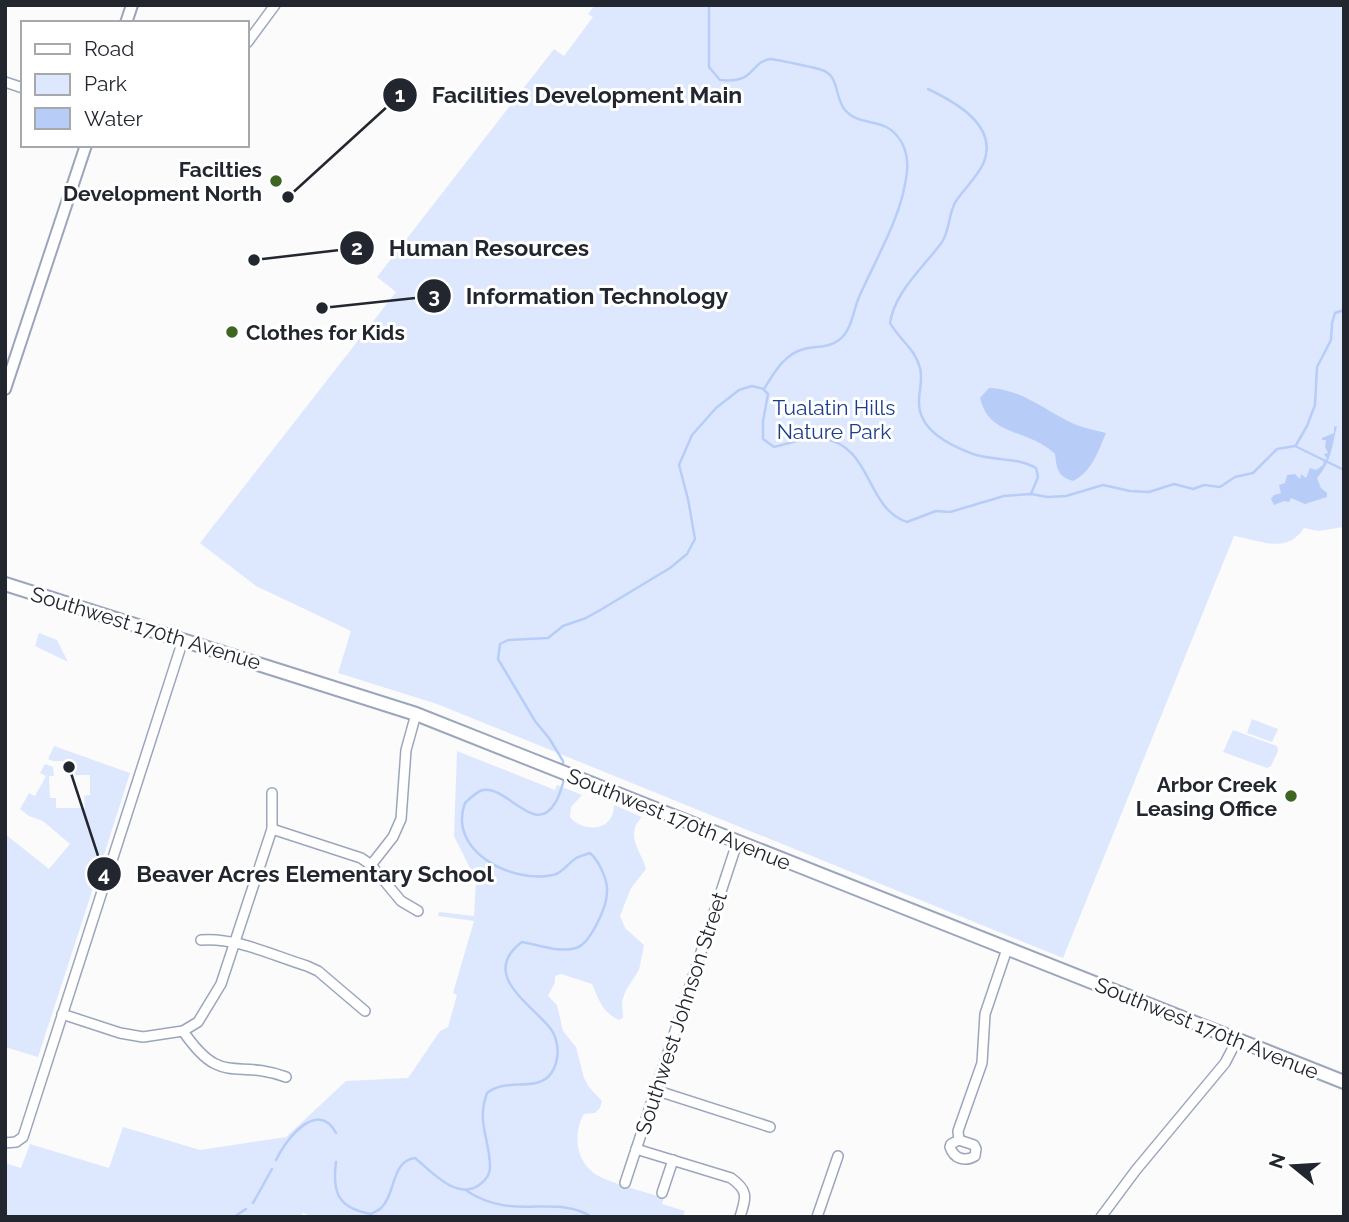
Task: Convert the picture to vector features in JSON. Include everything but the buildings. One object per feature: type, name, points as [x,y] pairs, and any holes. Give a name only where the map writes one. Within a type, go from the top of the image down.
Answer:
[{"type":"main road","name":"Southwest 170th Avenue","points":[[5,584],[416,714],[1344,1083]]},
{"type":"street","points":[[248,42],[275,5]]},
{"type":"street","points":[[5,389],[85,147]]},
{"type":"street","points":[[5,1143],[16,1142],[23,1137],[183,640]]},
{"type":"street","points":[[371,865],[393,837],[401,819],[406,750],[416,714]]},
{"type":"street","points":[[62,1014],[120,1033],[143,1037],[183,1031],[198,1022],[222,984],[272,829],[271,793]]},
{"type":"street","points":[[272,829],[342,852],[371,865],[401,901],[418,911]]},
{"type":"street","name":"Southwest Johnson Street","points":[[625,1183],[737,843]]},
{"type":"street","points":[[201,940],[216,939],[234,943],[318,971],[365,1012]]},
{"type":"street","points":[[959,1139],[958,1131],[982,1063],[985,1014],[1007,949]]},
{"type":"street","points":[[183,1031],[198,1052],[211,1064],[228,1069],[270,1071],[286,1077]]},
{"type":"street","points":[[1101,1217],[1136,1170],[1225,1063],[1237,1040]]},
{"type":"street","points":[[655,1090],[770,1127]]},
{"type":"street","points":[[636,1149],[731,1178],[742,1186],[746,1197],[740,1217]]},
{"type":"street","points":[[817,1217],[838,1156]]},
{"type":"street","points":[[662,1193],[673,1160]]},
{"type":"green space","name":"Tualatin Hills Nature Park","points":[[595,5],[1344,5],[1344,527],[1318,531],[1304,528],[1289,541],[1272,544],[1234,536],[1063,958],[437,704],[338,673],[351,631],[256,586],[200,543],[396,292],[377,277],[554,49],[564,56],[593,17],[588,14]]},
{"type":"green space","points":[[39,633],[57,640],[68,662],[35,646]]},
{"type":"green space","points":[[1252,719],[1278,729],[1272,742],[1247,733]]},
{"type":"green space","points":[[1233,730],[1277,746],[1278,751],[1271,766],[1267,768],[1223,752]]},
{"type":"green space","points":[[54,746],[130,773],[103,858],[96,868],[97,876],[38,1057],[5,1047],[5,834],[49,869],[70,844],[43,821],[20,809],[29,793],[35,796],[46,776],[40,773],[45,764],[53,767],[54,776],[49,776],[50,798],[56,798],[56,808],[85,808],[84,796],[90,795],[90,775],[75,775],[75,767],[71,767],[70,761],[48,759]]},
{"type":"green space","points":[[457,751],[555,790],[557,785],[582,795],[571,807],[570,817],[582,826],[604,825],[613,814],[614,805],[642,817],[634,830],[634,837],[646,869],[631,888],[620,916],[625,928],[644,945],[639,970],[622,1001],[623,1018],[619,1020],[613,1017],[605,1009],[592,984],[561,974],[555,976],[548,996],[557,1005],[563,1031],[576,1047],[584,1078],[602,1101],[595,1113],[584,1114],[580,1121],[577,1138],[583,1161],[601,1177],[664,1198],[662,1204],[685,1211],[683,1217],[314,1217],[303,1213],[300,1217],[5,1217],[5,1163],[21,1168],[30,1144],[109,1168],[123,1127],[200,1150],[286,1137],[346,1081],[408,1078],[440,1031],[448,1027],[457,995],[453,993],[474,921],[438,916],[439,912],[474,916],[476,880],[454,836]]},
{"type":"water","points":[[989,388],[1012,392],[1074,424],[1106,433],[1085,473],[1073,481],[1064,477],[1057,468],[1055,454],[992,420],[980,398]]},
{"type":"water","points":[[1337,426],[1329,459],[1317,478],[1327,497],[1305,504],[1291,498],[1289,502],[1274,505],[1271,499],[1281,493],[1279,485],[1285,483],[1287,475],[1295,474],[1300,479],[1301,474],[1306,478],[1310,468],[1316,470],[1323,465],[1327,459],[1324,454],[1328,453],[1326,440],[1322,438],[1334,433],[1334,427]]},
{"type":"waterway","points":[[709,5],[709,67],[720,80],[740,79],[763,61],[770,59],[822,70],[832,77],[845,110],[858,119],[889,128],[902,143],[907,158],[902,198],[847,331],[835,343],[804,349],[791,355],[780,365],[764,389]]},
{"type":"waterway","points":[[928,89],[971,116],[980,126],[987,149],[984,162],[953,206],[942,242],[904,290],[890,323],[918,362],[921,376],[920,411],[929,428],[945,441],[973,454],[1021,462],[1036,468],[1038,477],[1031,494]]},
{"type":"waterway","points":[[1296,445],[1315,405],[1317,367],[1331,340],[1335,313],[1344,310]]},
{"type":"waterway","points":[[563,767],[563,761],[535,721],[498,659],[500,644],[508,640],[548,638],[563,626],[586,618],[670,568],[687,554],[695,539],[679,465],[692,435],[716,408],[739,390],[752,386],[764,389]]},
{"type":"waterway","points":[[764,390],[768,394],[763,439],[774,447],[817,438],[839,443],[860,464],[883,504],[893,515],[907,522],[936,511],[950,512],[1004,496],[1066,496],[1103,485],[1149,492],[1174,484],[1193,489],[1204,485],[1220,487],[1235,477],[1253,473],[1277,449],[1295,446]]},
{"type":"waterway","points":[[1295,446],[1344,470]]},
{"type":"waterway","points":[[336,1162],[335,1182],[344,1203],[371,1214],[386,1202],[398,1171],[407,1160],[415,1158],[445,1183],[462,1190],[471,1189],[483,1182],[490,1170],[483,1122],[487,1093],[502,1086],[542,1081],[553,1071],[558,1054],[554,1034],[513,988],[507,977],[506,966],[510,954],[522,942],[563,950],[576,948],[587,940],[604,907],[607,892],[604,876],[590,853],[577,858],[553,875],[519,874],[502,869],[474,849],[465,836],[462,820],[465,803],[483,790],[502,795],[530,813],[539,815],[547,812],[557,800],[565,777]]},
{"type":"waterway","points":[[276,1160],[294,1133],[311,1121],[329,1123],[336,1133]]},
{"type":"waterway","points":[[253,1203],[272,1169]]},
{"type":"waterway","points":[[467,1191],[501,1205],[563,1207],[592,1217]]},
{"type":"waterway","points":[[234,1217],[246,1209]]},
{"type":"place","name":"Facilties Development North","points":[[276,181]]},
{"type":"place","name":"Facilities Development Main","points":[[288,197]]},
{"type":"place","name":"Human Resources","points":[[254,260]]},
{"type":"place","name":"Information Technology","points":[[322,308]]},
{"type":"place","name":"Clothes for Kids","points":[[232,332]]},
{"type":"place","name":"Beaver Acres Elementary School","points":[[69,767]]},
{"type":"place","name":"Arbor Creek Leasing Office","points":[[1291,796]]}]
